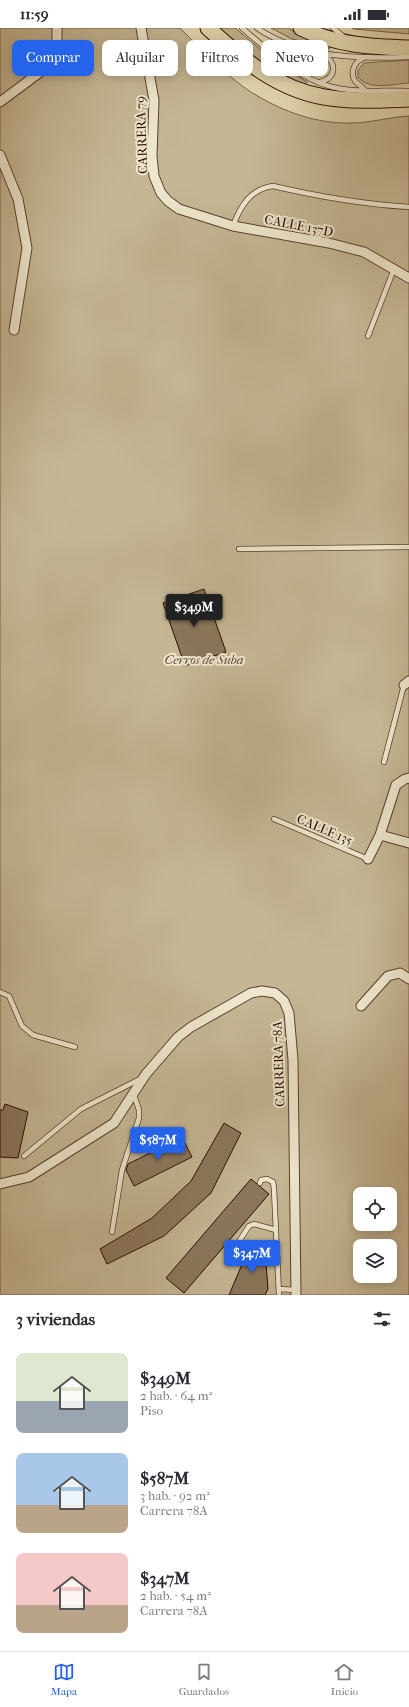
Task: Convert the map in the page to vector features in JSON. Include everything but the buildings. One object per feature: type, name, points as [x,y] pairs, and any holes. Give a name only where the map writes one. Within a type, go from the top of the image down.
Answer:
[{"type":"main road","points":[[208,28],[263,73],[278,82],[300,91],[338,99],[409,99]]},
{"type":"main road","points":[[302,28],[333,40],[355,45],[409,48]]},
{"type":"street","points":[[0,102],[50,64],[57,50],[57,28]]},
{"type":"street","name":"CARRERA 79","points":[[141,28],[154,100],[152,156],[154,176],[161,193],[168,201],[179,209]]},
{"type":"street","points":[[0,155],[18,199],[27,248],[14,330]]},
{"type":"street","name":"CALLE 137D","points":[[179,209],[232,226],[364,252],[409,278]]},
{"type":"street","points":[[368,859],[380,835],[396,786],[404,779],[409,778]]},
{"type":"street","points":[[380,835],[409,843]]},
{"type":"street","points":[[361,1006],[388,976],[400,973],[409,979]]},
{"type":"street","name":"CARRERA 78A","points":[[0,1184],[30,1177],[114,1123],[134,1095],[146,1074],[178,1037],[191,1027],[251,993],[262,991],[275,994],[284,1001],[289,1012],[293,1060],[296,1293]]},
{"type":"lane","points":[[242,28],[274,55],[299,72],[318,82],[333,87],[366,90],[409,91]]},
{"type":"lane","points":[[257,28],[279,40]]},
{"type":"lane","points":[[333,28],[355,45]]},
{"type":"lane","points":[[328,54],[366,58],[409,57]]},
{"type":"lane","points":[[318,82],[326,80],[332,76],[334,67],[332,61],[328,58]]},
{"type":"lane","points":[[366,58],[357,61],[353,74],[355,81],[366,90]]},
{"type":"lane","points":[[232,226],[240,208],[253,194],[264,187],[272,186],[328,199],[409,207]]},
{"type":"lane","points":[[368,336],[394,269]]},
{"type":"lane","points":[[239,549],[409,547]]},
{"type":"lane","points":[[384,762],[407,683]]},
{"type":"lane","name":"CALLE 135","points":[[274,819],[368,859]]},
{"type":"lane","points":[[0,992],[9,996],[22,1026],[33,1035],[75,1047]]},
{"type":"lane","points":[[24,1156],[81,1109],[98,1099],[132,1084],[146,1074]]},
{"type":"lane","points":[[112,1232],[122,1170],[139,1118],[139,1110],[134,1095]]},
{"type":"lane","points":[[260,1183],[261,1180],[267,1179],[272,1182],[279,1295]]},
{"type":"lane","points":[[240,1240],[249,1226],[254,1224],[260,1224],[276,1230]]},
{"type":"lane","points":[[279,1289],[296,1293]]},
{"type":"green space","name":"Cerros de Suba","points":[[0,28],[180,28],[192,40],[186,40],[186,76],[230,76],[246,89],[278,107],[314,119],[339,123],[351,123],[409,116],[409,1295],[0,1295]]},
{"type":"green space","points":[[215,28],[235,28],[249,40],[229,40]]},
{"type":"green space","points":[[271,28],[288,28],[318,40],[296,40]]},
{"type":"green space","points":[[352,28],[409,28],[409,34],[354,29]]},
{"type":"green space","points":[[253,43],[261,50],[261,64],[253,60]]},
{"type":"green space","points":[[409,60],[409,83],[382,86],[368,84],[358,77],[358,70],[364,63]]},
{"type":"green space","points":[[281,76],[298,76],[307,82],[305,87]]}]
